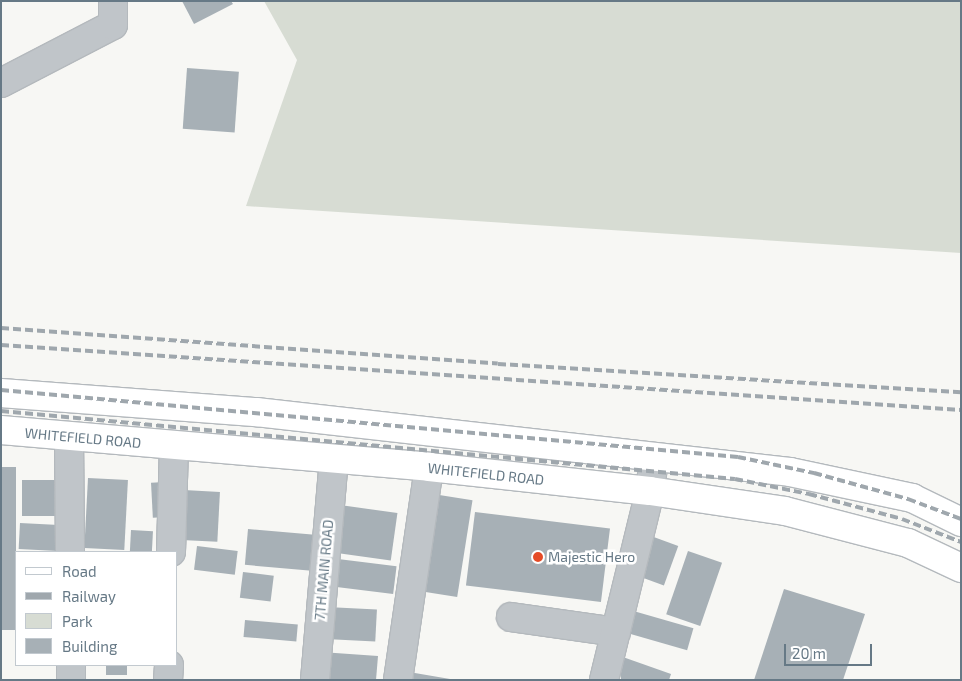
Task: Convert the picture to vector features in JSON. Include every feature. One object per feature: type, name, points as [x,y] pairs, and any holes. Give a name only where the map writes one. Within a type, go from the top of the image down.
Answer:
[{"type":"main road","points":[[1,393],[256,412],[790,472],[912,498],[961,522]]},
{"type":"main road","name":"WHITEFIELD ROAD","points":[[1,430],[174,447],[430,467],[650,491],[785,511],[908,543],[961,568]]},
{"type":"street","points":[[1,83],[113,25],[113,1]]},
{"type":"street","points":[[69,436],[70,551]]},
{"type":"street","points":[[172,551],[174,447]]},
{"type":"street","points":[[604,680],[650,491],[654,457]]},
{"type":"street","name":"7TH MAIN ROAD","points":[[315,680],[334,460]]},
{"type":"street","points":[[398,680],[430,467]]},
{"type":"street","points":[[511,617],[616,632]]},
{"type":"street","points":[[71,666],[71,680]]},
{"type":"street","points":[[168,680],[169,666]]},
{"type":"green space","points":[[264,1],[961,1],[961,253],[246,206],[297,60]]},
{"type":"building","points":[[182,1],[231,1],[233,4],[194,24]]},
{"type":"building","points":[[187,68],[239,72],[235,132],[183,129]]},
{"type":"building","points":[[1,467],[16,467],[15,630],[1,630]]},
{"type":"building","points":[[88,478],[128,480],[124,550],[84,548]]},
{"type":"building","points":[[22,480],[57,480],[57,516],[22,516]]},
{"type":"building","points":[[165,482],[167,517],[153,518],[151,483]]},
{"type":"building","points":[[184,490],[220,492],[217,542],[181,540]]},
{"type":"building","points":[[433,494],[473,500],[457,597],[418,591]]},
{"type":"building","points":[[340,505],[397,513],[391,561],[333,553]]},
{"type":"building","name":"Majestic Hero","points":[[475,512],[610,529],[601,602],[466,585]]},
{"type":"building","points":[[20,523],[59,525],[57,551],[19,549]]},
{"type":"building","points":[[248,529],[315,535],[312,571],[245,565]]},
{"type":"building","points":[[131,530],[153,531],[152,551],[130,551]]},
{"type":"building","points":[[651,536],[678,546],[664,585],[637,575]]},
{"type":"building","points":[[197,546],[238,551],[235,575],[194,570]]},
{"type":"building","points":[[688,551],[722,563],[700,626],[666,614]]},
{"type":"building","points":[[338,559],[397,566],[393,594],[335,587]]},
{"type":"building","points":[[243,572],[274,576],[271,602],[240,598]]},
{"type":"building","points":[[784,589],[865,614],[843,680],[754,680]]},
{"type":"building","points":[[327,607],[377,610],[375,642],[325,639]]},
{"type":"building","points":[[630,610],[693,628],[687,650],[624,632]]},
{"type":"building","points":[[245,620],[298,625],[296,642],[244,637]]},
{"type":"building","points":[[321,652],[378,656],[376,680],[319,680]]},
{"type":"building","points":[[620,656],[671,674],[669,680],[621,680]]},
{"type":"building","points":[[106,666],[127,666],[127,675],[106,675]]},
{"type":"building","points":[[409,672],[450,679],[407,680]]},
{"type":"railway","points":[[1,328],[498,364],[961,392]]},
{"type":"railway","points":[[1,345],[961,410]]},
{"type":"railway","points":[[1,390],[738,457],[814,473],[908,499],[961,519]]},
{"type":"railway","points":[[1,411],[735,479],[809,494],[902,519],[961,542]]},
{"type":"place","name":"Majestic Hero","points":[[538,557]]}]
